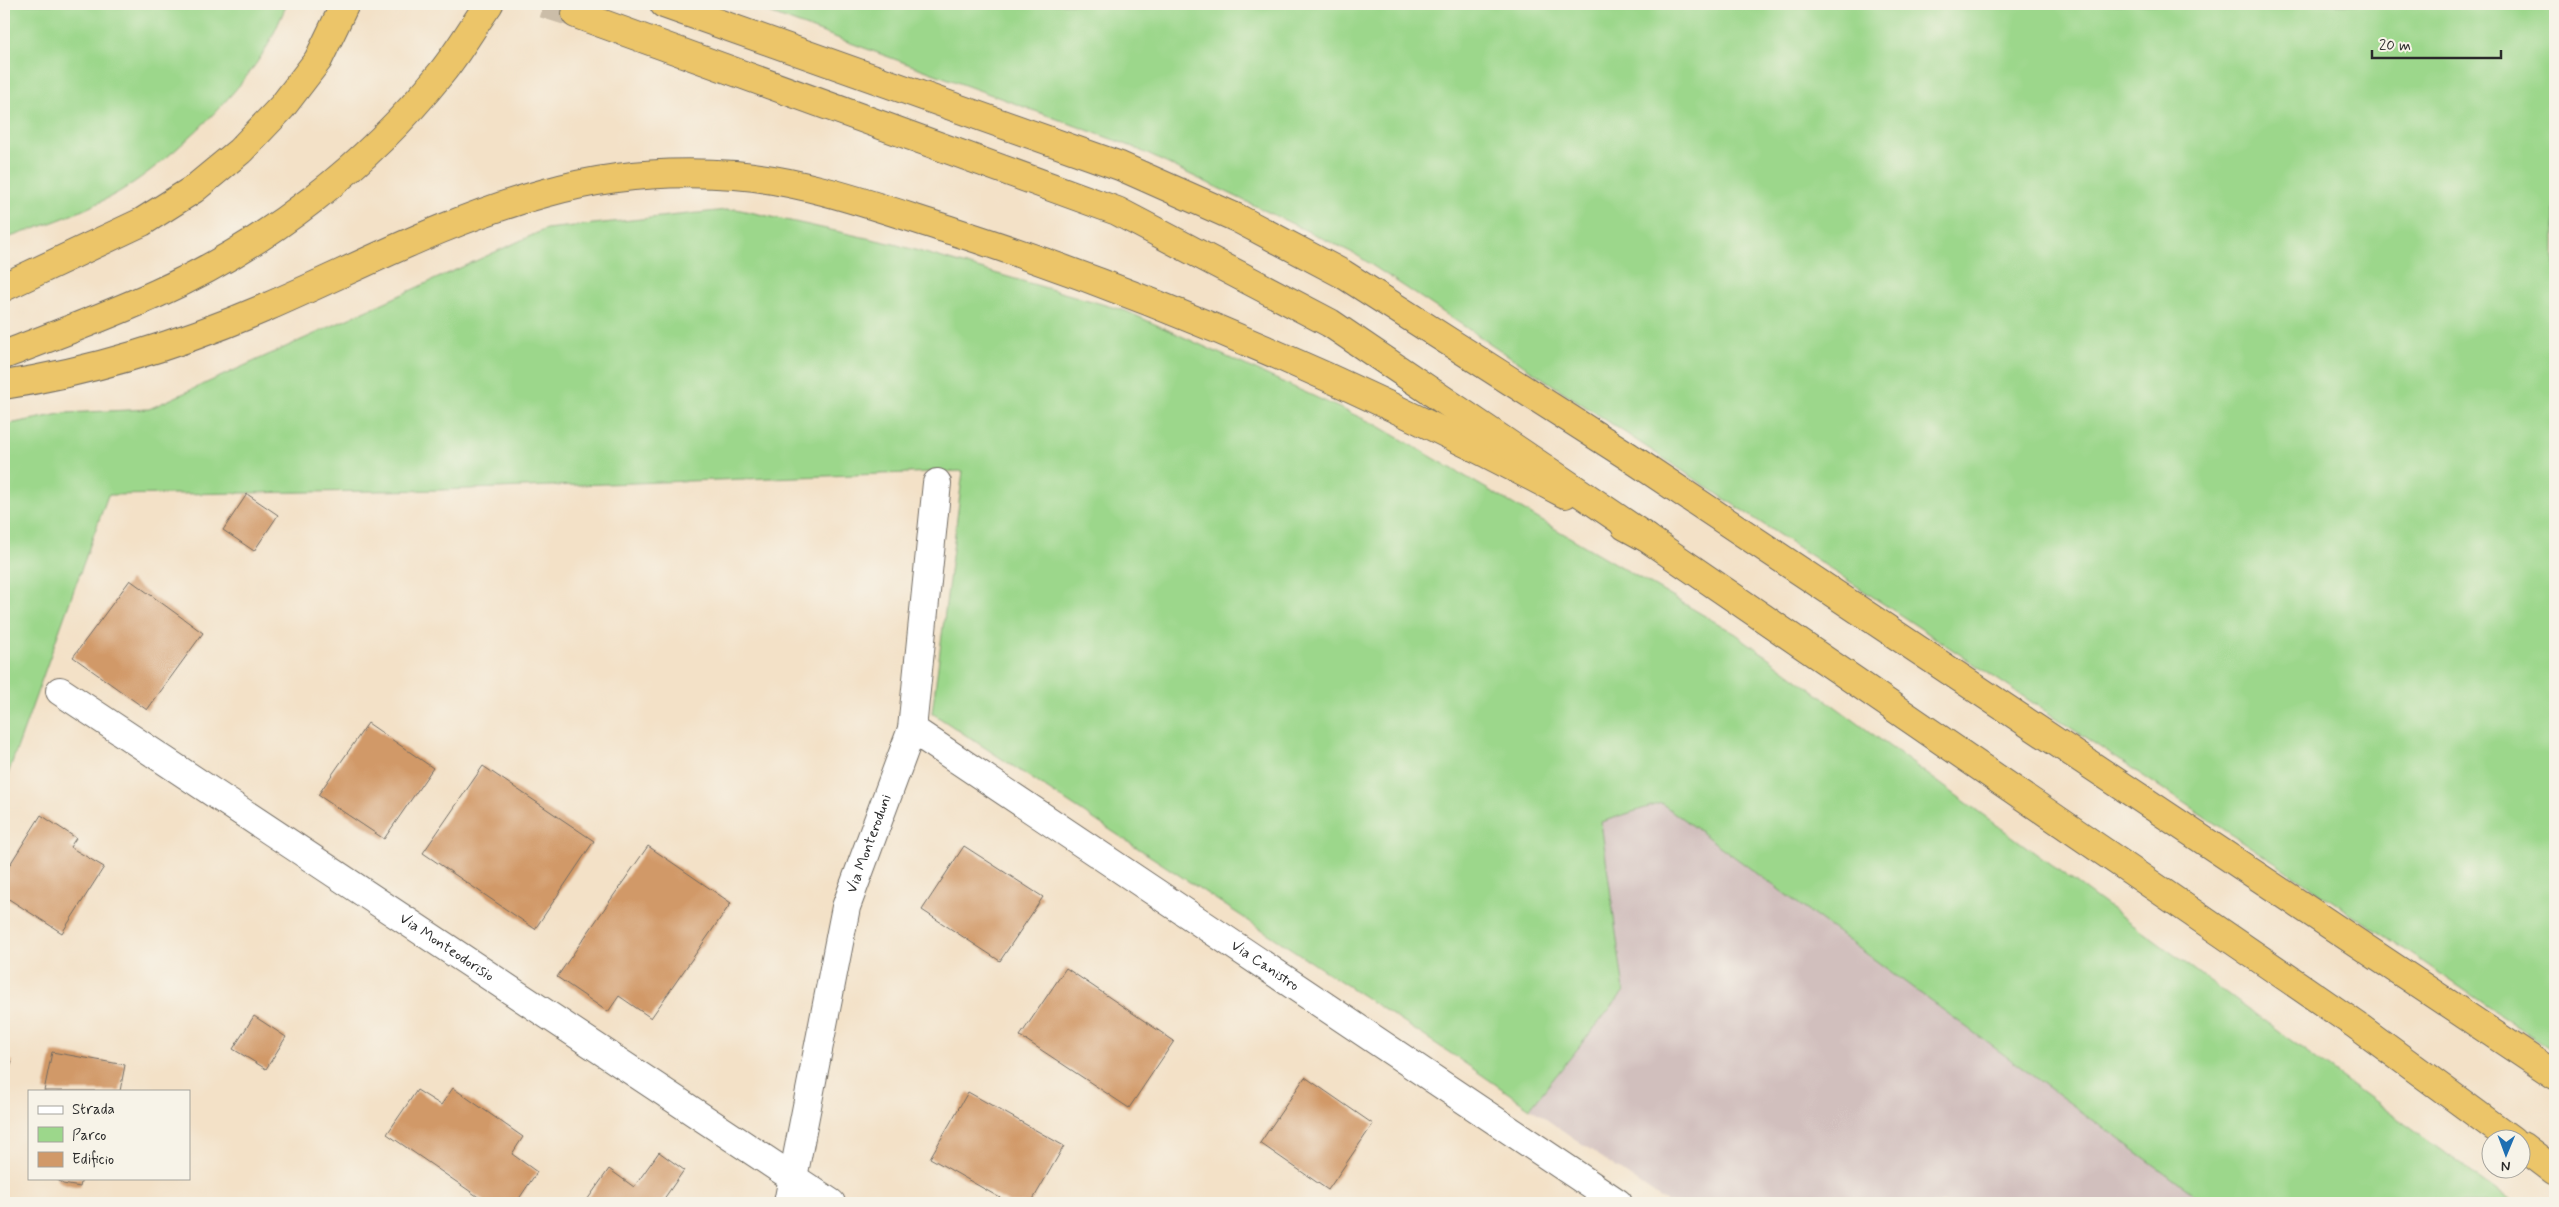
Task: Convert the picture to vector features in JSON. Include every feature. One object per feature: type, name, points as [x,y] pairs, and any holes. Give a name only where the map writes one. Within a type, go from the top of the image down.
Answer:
[{"type":"highway","points":[[8,284],[142,222],[194,188],[240,151],[282,107],[318,60],[345,4]]},
{"type":"highway","points":[[442,72],[466,4]]},
{"type":"highway","points":[[4,356],[159,293],[235,252],[302,208],[398,122],[442,72],[489,4]]},
{"type":"highway","points":[[664,4],[1120,166],[1237,218],[1343,274],[1628,456],[2555,1074]]},
{"type":"highway","points":[[576,14],[1117,211],[1330,323],[2356,1024],[2499,1130]]},
{"type":"highway","points":[[4,385],[84,369],[207,331],[489,210],[545,192],[595,180],[646,174],[737,175],[784,183],[857,201],[1002,247],[1133,296],[1315,370],[1458,438],[1647,538]]},
{"type":"highway","points":[[2532,1154],[2555,1171]]},
{"type":"street","name":"Via Monteroduni","points":[[791,1190],[846,907],[912,729],[937,483]]},
{"type":"street","name":"Via Monteodorisio","points":[[60,691],[791,1190],[831,1203]]},
{"type":"street","name":"Via Canistro","points":[[912,729],[1618,1203]]},
{"type":"shaded area","points":[[1661,803],[2206,1203],[1668,1203],[1530,1108],[1624,991],[1600,822]]},
{"type":"green space","points":[[4,4],[287,4],[268,45],[239,86],[175,151],[130,185],[110,197],[71,215],[4,239]]},
{"type":"green space","points":[[745,4],[2555,4],[2555,1052],[2388,938],[1355,254],[1133,147]]},
{"type":"green space","points":[[736,209],[894,244],[1126,311],[1377,425],[1736,634],[2513,1203],[2206,1203],[1661,803],[1601,822],[1624,991],[1530,1108],[1450,1053],[932,713],[963,471],[441,490],[108,495],[4,785],[4,425],[65,413],[149,409],[546,229]]},
{"type":"building","points":[[247,494],[278,515],[254,551],[223,530]]},
{"type":"building","points":[[130,580],[203,633],[147,710],[73,657]]},
{"type":"building","points":[[368,723],[433,768],[384,839],[318,795]]},
{"type":"building","points":[[483,766],[594,841],[535,929],[423,853]]},
{"type":"building","points":[[41,815],[76,838],[70,847],[104,867],[62,933],[4,896],[4,874]]},
{"type":"building","points":[[648,846],[731,903],[651,1018],[619,996],[608,1012],[557,977]]},
{"type":"building","points":[[964,846],[1043,897],[1000,961],[922,910]]},
{"type":"building","points":[[1066,968],[1174,1041],[1129,1108],[1020,1036]]},
{"type":"building","points":[[254,1016],[286,1037],[266,1069],[233,1049]]},
{"type":"building","points":[[52,1052],[125,1065],[120,1090],[44,1090]]},
{"type":"building","points":[[4,1058],[12,1061],[4,1082]]},
{"type":"building","points":[[1305,1077],[1373,1124],[1328,1190],[1260,1143]]},
{"type":"building","points":[[453,1088],[523,1137],[512,1154],[537,1172],[516,1203],[487,1203],[387,1134],[417,1090],[441,1105]]},
{"type":"building","points":[[968,1092],[1064,1146],[1031,1203],[1009,1203],[930,1158]]},
{"type":"building","points":[[659,1152],[684,1170],[661,1203],[585,1203],[609,1169],[634,1187]]},
{"type":"building","points":[[58,1180],[82,1180],[80,1187],[63,1184]]},
{"type":"tunnel","points":[[544,4],[576,14]]}]
